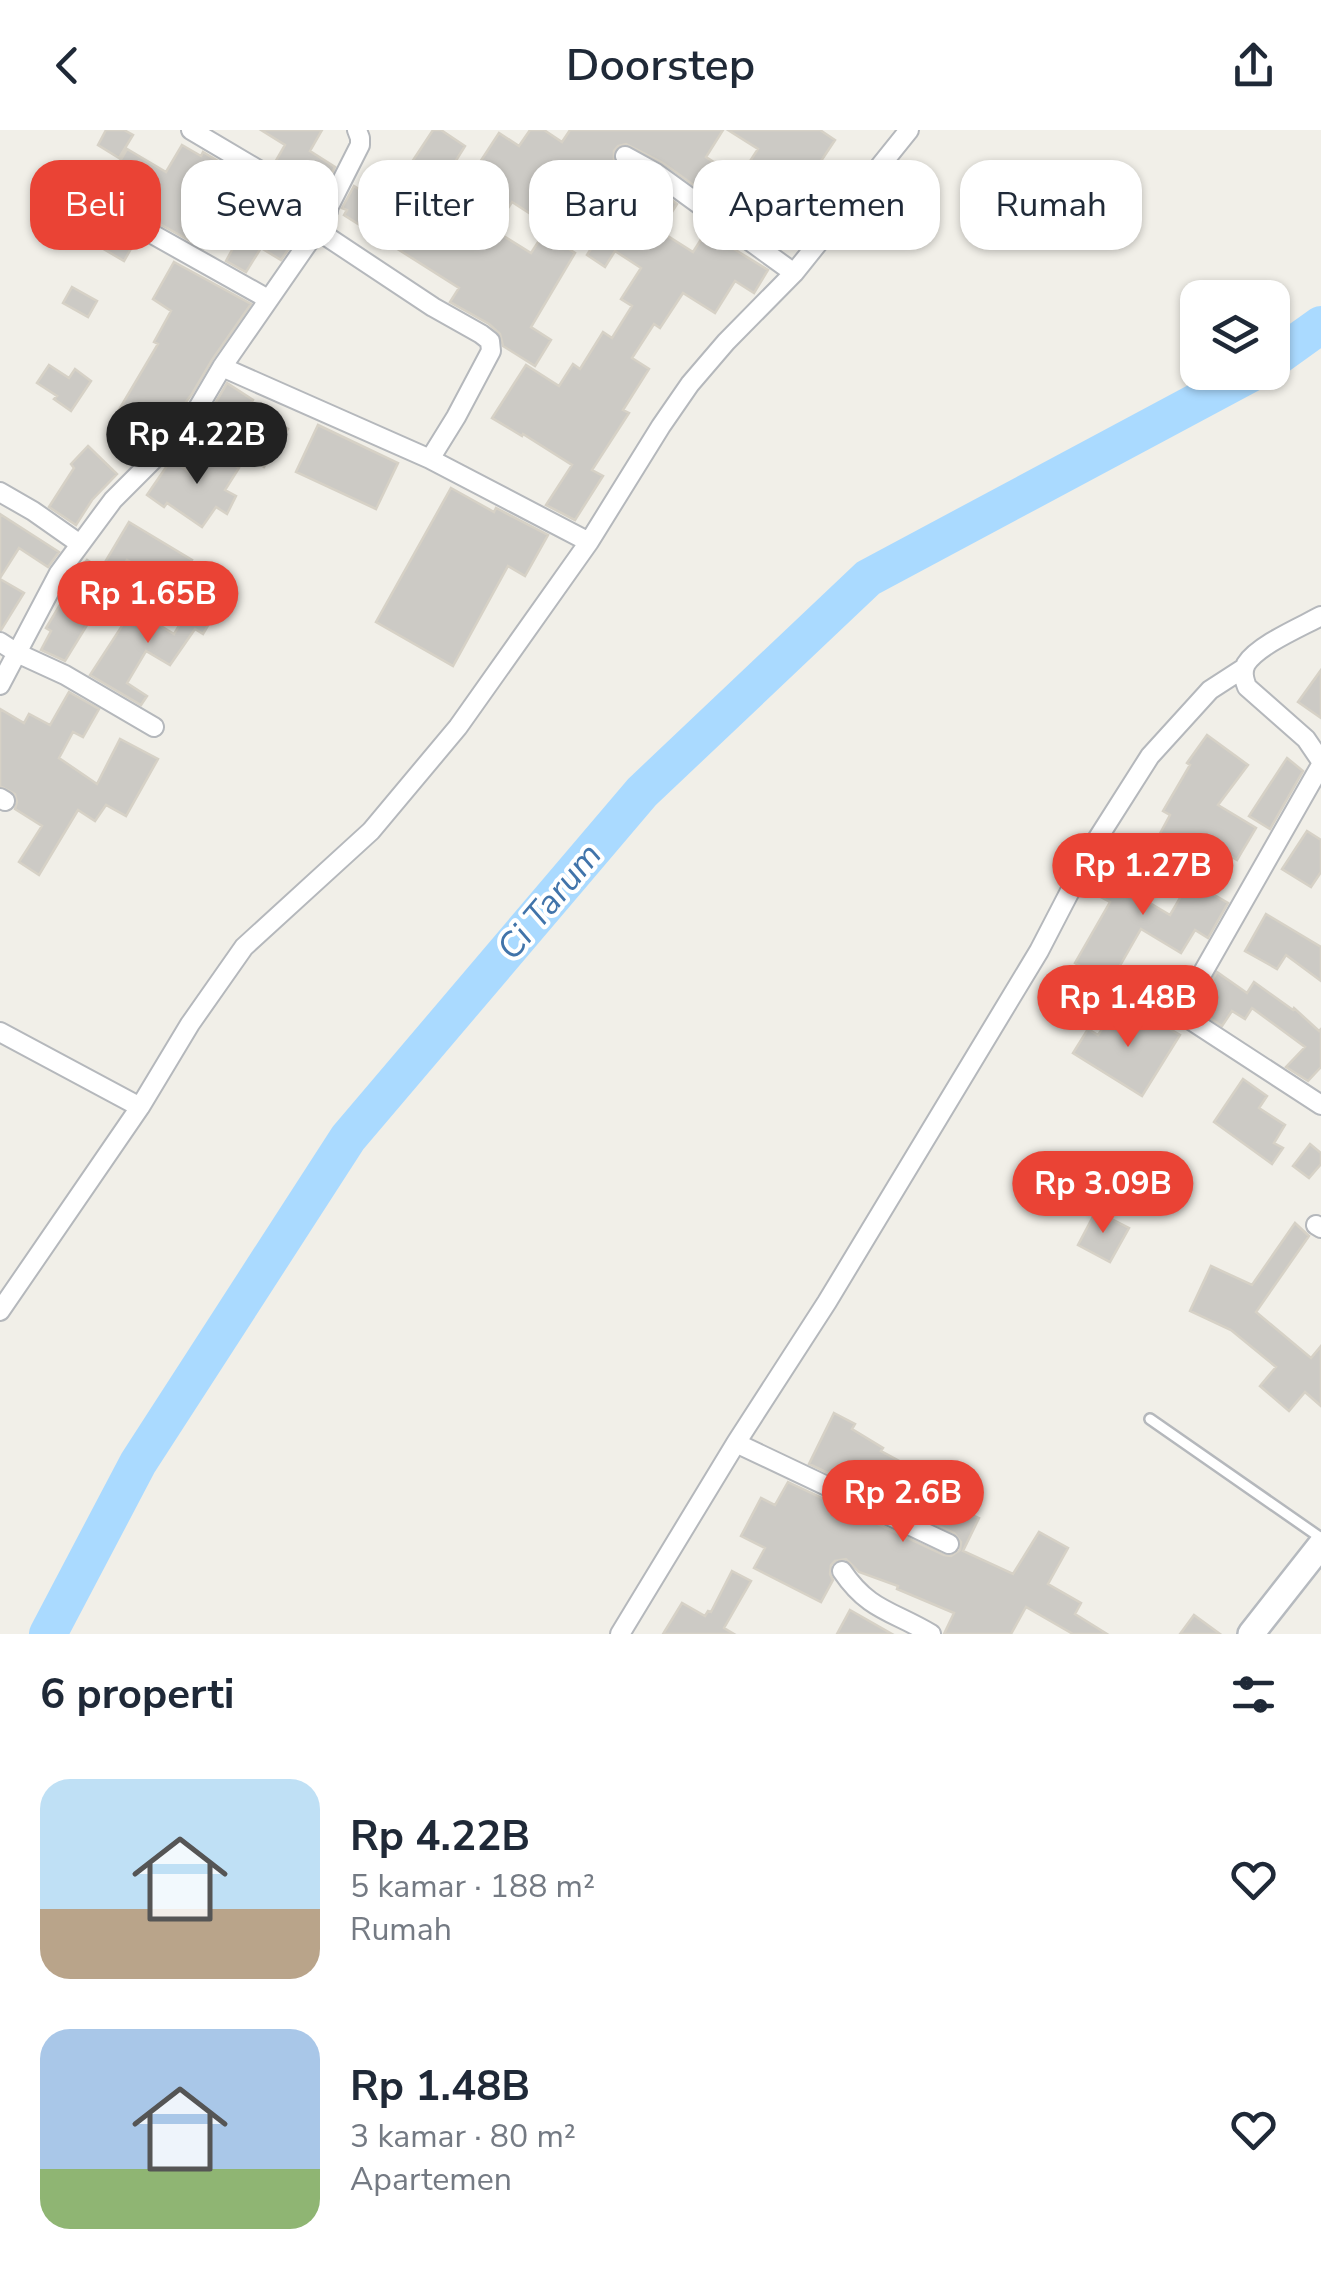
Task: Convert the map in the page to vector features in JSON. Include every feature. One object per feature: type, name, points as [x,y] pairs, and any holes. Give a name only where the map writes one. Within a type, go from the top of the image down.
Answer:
[{"type":"main road","points":[[1251,1634],[1321,1542]]},
{"type":"street","points":[[191,130],[242,160]]},
{"type":"street","points":[[338,190],[360,145],[357,130]]},
{"type":"street","points":[[0,1311],[244,947],[370,831],[458,727],[589,542],[690,384],[794,273],[909,130]]},
{"type":"street","points":[[625,156],[656,173],[794,273]]},
{"type":"street","points":[[161,240],[268,299]]},
{"type":"street","points":[[338,244],[490,341],[491,350],[430,459]]},
{"type":"street","points":[[0,685],[59,573],[112,500],[188,425],[222,367],[303,250]]},
{"type":"street","points":[[222,367],[430,459],[589,542]]},
{"type":"street","points":[[0,492],[80,544]]},
{"type":"street","points":[[620,1634],[736,1443],[828,1302],[1150,756],[1210,690],[1270,645],[1321,616]]},
{"type":"street","points":[[0,642],[154,727]]},
{"type":"street","points":[[1244,668],[1247,687],[1306,739],[1321,763],[1182,1009],[1186,1018],[1321,1106]]},
{"type":"street","points":[[0,1032],[140,1106]]},
{"type":"street","points":[[736,1443],[949,1544]]},
{"type":"street","points":[[842,1571],[860,1596],[932,1634]]},
{"type":"lane","points":[[1150,1418],[1321,1542]]},
{"type":"building","points":[[106,130],[124,130],[133,135],[119,158],[98,145]]},
{"type":"building","points":[[261,130],[322,130],[310,151],[324,160],[276,160],[285,145]]},
{"type":"building","points":[[433,130],[441,130],[465,146],[456,160],[413,160]]},
{"type":"building","points":[[530,130],[544,130],[562,142],[570,130],[723,130],[706,157],[711,160],[693,160],[693,185],[673,170],[673,160],[657,160],[626,144],[614,151],[614,160],[529,160],[529,213],[512,202],[509,207],[509,160],[481,160],[499,133],[519,146]]},
{"type":"building","points":[[728,130],[820,130],[835,140],[822,160],[751,160],[758,149]]},
{"type":"building","points":[[182,145],[216,160],[181,160],[181,236],[161,225],[161,169],[166,172]]},
{"type":"building","points":[[127,149],[146,160],[121,160]]},
{"type":"building","points":[[354,186],[358,188],[358,224],[344,215],[347,210],[342,208]]},
{"type":"building","points":[[509,239],[531,253],[575,253],[531,327],[551,340],[535,366],[503,346],[500,334],[489,324],[450,302],[459,288],[399,250],[509,250]]},
{"type":"building","points":[[673,239],[693,252],[736,250],[768,270],[754,293],[735,281],[715,313],[683,293],[660,328],[654,324],[632,358],[649,369],[623,410],[629,413],[592,470],[603,476],[575,520],[546,505],[572,465],[492,418],[526,365],[559,386],[573,364],[580,369],[603,332],[612,338],[632,306],[621,299],[641,268],[615,251],[605,267],[587,255],[590,250],[673,250]]},
{"type":"building","points":[[105,250],[130,250],[124,261]]},
{"type":"building","points":[[232,250],[260,250],[246,272],[226,261]]},
{"type":"building","points":[[264,250],[288,250],[281,260]]},
{"type":"building","points":[[174,262],[251,304],[158,438],[117,413],[158,344],[154,342],[171,311],[153,299]]},
{"type":"building","points":[[72,287],[97,301],[88,317],[63,303]]},
{"type":"building","points":[[49,365],[69,378],[75,369],[91,381],[71,411],[37,383]]},
{"type":"building","points":[[227,383],[253,400],[250,405],[288,429],[264,467],[233,448],[246,427],[213,407]]},
{"type":"building","points":[[318,425],[398,463],[376,509],[296,472]]},
{"type":"building","points":[[88,446],[117,474],[92,500],[76,525],[49,507],[74,468],[71,464]]},
{"type":"building","points":[[205,447],[239,468],[225,490],[236,496],[227,514],[216,507],[202,527],[167,503],[164,507],[147,495],[171,460],[190,472]]},
{"type":"building","points":[[451,488],[548,535],[525,576],[508,566],[453,666],[376,622]]},
{"type":"building","points":[[0,514],[59,552],[48,567],[19,548],[0,578]]},
{"type":"building","points":[[129,522],[192,560],[183,575],[172,568],[163,582],[127,560],[65,661],[41,650],[51,631],[46,628],[73,583],[70,580],[87,560],[101,569]]},
{"type":"building","points":[[0,579],[24,593],[1,630],[0,630]]},
{"type":"building","points":[[198,594],[219,607],[203,634],[195,629],[170,665],[146,651],[127,683],[147,696],[141,705],[90,675],[133,609],[174,634]]},
{"type":"building","points":[[1321,670],[1321,718],[1298,702]]},
{"type":"building","points":[[69,692],[99,709],[83,737],[73,732],[59,758],[97,784],[120,739],[158,759],[126,816],[106,805],[95,821],[78,810],[39,875],[19,862],[42,826],[15,809],[15,794],[0,786],[0,709],[24,723],[29,714],[50,725]]},
{"type":"building","points":[[1207,735],[1248,765],[1218,805],[1256,828],[1237,860],[1195,838],[1178,868],[1150,852],[1170,815],[1163,811],[1190,765],[1187,763]]},
{"type":"building","points":[[1287,758],[1303,771],[1270,829],[1249,816]]},
{"type":"building","points":[[1307,831],[1321,840],[1321,872],[1311,887],[1282,869]]},
{"type":"building","points":[[1121,844],[1143,856],[1128,890],[1170,915],[1190,881],[1228,903],[1208,938],[1195,930],[1181,953],[1141,929],[1110,983],[1075,963],[1110,902],[1095,894]]},
{"type":"building","points":[[1266,914],[1321,947],[1321,981],[1286,955],[1277,969],[1245,951]]},
{"type":"building","points":[[1217,972],[1247,993],[1254,982],[1321,1029],[1321,1067],[1308,1081],[1286,1067],[1305,1047],[1252,1008],[1245,1019],[1232,1011],[1222,1026],[1196,1009]]},
{"type":"building","points":[[1114,1011],[1141,1028],[1148,1016],[1180,1035],[1142,1096],[1073,1053],[1088,1029],[1098,1035]]},
{"type":"building","points":[[1243,1079],[1267,1096],[1259,1108],[1285,1125],[1274,1143],[1283,1148],[1272,1164],[1214,1122]]},
{"type":"building","points":[[1310,1144],[1321,1153],[1321,1164],[1309,1178],[1293,1166]]},
{"type":"building","points":[[1096,1211],[1129,1228],[1110,1262],[1078,1245]]},
{"type":"building","points":[[1295,1223],[1309,1236],[1256,1312],[1311,1358],[1321,1346],[1321,1406],[1305,1392],[1289,1411],[1260,1386],[1276,1367],[1231,1330],[1190,1311],[1211,1266],[1252,1285]]},
{"type":"building","points":[[834,1413],[855,1424],[852,1429],[883,1448],[881,1451],[936,1481],[932,1487],[958,1501],[954,1507],[979,1518],[963,1551],[1013,1574],[1039,1532],[1068,1548],[1048,1584],[1081,1603],[1075,1614],[1107,1634],[1073,1634],[1026,1607],[1011,1634],[944,1634],[954,1613],[859,1572],[846,1559],[831,1565],[833,1580],[821,1602],[754,1568],[765,1548],[741,1536],[761,1498],[775,1505],[788,1482],[944,1555],[951,1556],[960,1550],[961,1542],[954,1533],[809,1464]]},
{"type":"building","points":[[732,1571],[751,1581],[724,1628],[734,1634],[663,1634],[682,1603],[705,1616],[711,1612]]},
{"type":"building","points":[[850,1610],[892,1634],[837,1634]]},
{"type":"building","points":[[1194,1615],[1220,1634],[1180,1634]]},
{"type":"waterway","name":"Ci Tarum","points":[[1290,347],[1321,325]]},
{"type":"waterway","name":"Ci Tarum","points":[[48,1634],[138,1463],[348,1138],[642,792],[868,578],[1219,390]]}]
